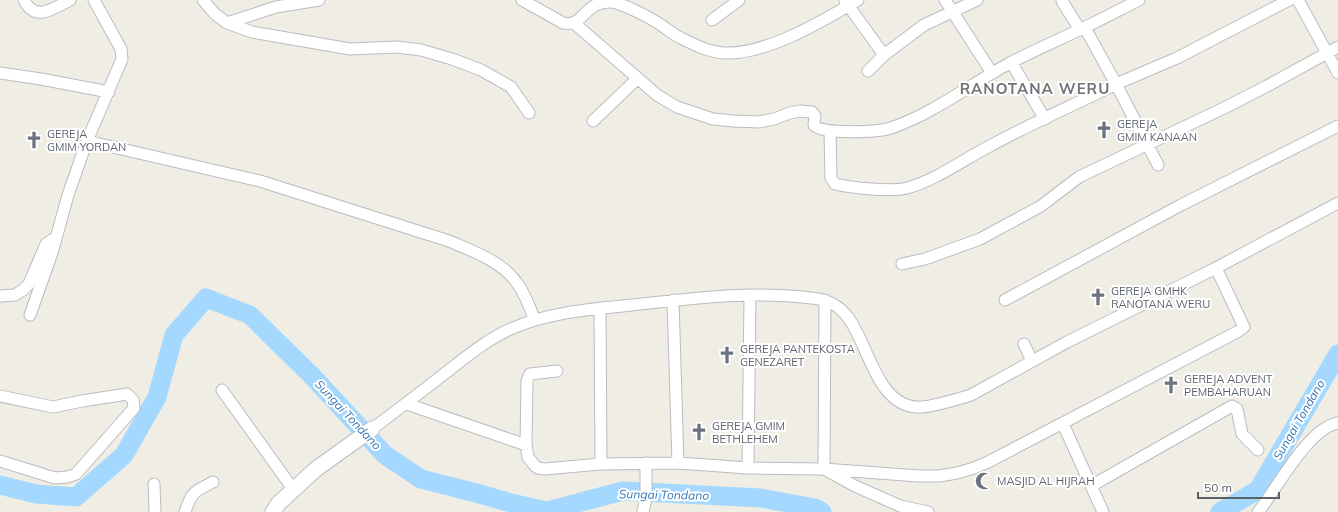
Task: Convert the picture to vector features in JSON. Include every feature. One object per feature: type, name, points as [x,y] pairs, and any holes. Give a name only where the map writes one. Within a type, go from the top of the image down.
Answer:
[{"type":"street","points":[[24,0],[32,11],[39,13],[48,11],[70,0]]},
{"type":"street","points":[[30,315],[52,253],[68,195],[87,141],[122,60],[121,49],[94,0]]},
{"type":"street","points":[[204,0],[215,14],[227,23],[252,32],[308,43],[350,49],[397,47],[421,50],[452,59],[481,70],[511,87],[529,113]]},
{"type":"street","points":[[227,23],[276,7],[319,0]]},
{"type":"street","points":[[522,0],[563,23],[574,23],[657,95],[677,107],[712,119],[759,122],[800,111],[810,112],[814,114],[815,127],[830,131],[865,131],[889,128],[915,118],[1012,62],[1083,29],[1139,0]]},
{"type":"street","points":[[712,20],[739,0]]},
{"type":"street","points":[[945,0],[992,73]]},
{"type":"street","points":[[868,71],[884,56],[924,25],[977,0]]},
{"type":"street","points":[[830,131],[830,178],[833,182],[838,185],[892,190],[906,188],[923,183],[1013,133],[1116,84],[1177,58],[1289,0]]},
{"type":"street","points":[[1298,0],[1338,72]]},
{"type":"street","points":[[574,23],[593,5],[600,1],[621,2],[704,49],[724,53],[748,51],[789,38],[850,2],[884,56]]},
{"type":"street","points":[[1062,1],[1083,29],[1116,84],[1158,165]]},
{"type":"street","points":[[902,264],[925,259],[980,240],[1041,206],[1079,177],[1267,86],[1338,48]]},
{"type":"street","points":[[1012,62],[1044,119]]},
{"type":"street","points":[[0,73],[109,92]]},
{"type":"street","points":[[593,121],[638,78]]},
{"type":"street","points":[[1005,300],[1181,205],[1338,126]]},
{"type":"street","points":[[87,141],[260,181],[449,241],[478,253],[502,267],[517,282],[528,302],[534,319]]},
{"type":"street","points":[[273,512],[278,504],[293,489],[316,469],[407,404],[487,341],[534,319],[600,308],[673,300],[750,295],[783,295],[825,300],[846,315],[853,325],[882,385],[898,401],[916,407],[971,395],[1067,342],[1216,268],[1338,203]]},
{"type":"street","points":[[0,296],[15,294],[30,284],[46,244],[56,236]]},
{"type":"street","points":[[557,372],[533,373],[528,376],[527,381],[526,445],[528,457],[538,468],[561,469],[601,464],[678,463],[748,468],[824,469],[938,476],[957,473],[988,462],[1232,336],[1244,327],[1216,268]]},
{"type":"street","points":[[748,468],[750,295]]},
{"type":"street","points":[[673,300],[678,463]]},
{"type":"street","points":[[824,469],[825,300]]},
{"type":"street","points":[[600,308],[601,464]]},
{"type":"street","points":[[1024,344],[1032,361]]},
{"type":"street","points":[[222,390],[293,489]]},
{"type":"street","points":[[0,396],[53,407],[127,394],[133,400],[134,408],[76,474],[55,478],[0,462]]},
{"type":"street","points":[[407,404],[526,445]]},
{"type":"street","points":[[1091,486],[1232,406],[1237,409],[1242,434],[1258,450]]},
{"type":"street","points":[[1258,512],[1274,488],[1311,440],[1330,424],[1338,423]]},
{"type":"street","points":[[1063,424],[1103,512]]},
{"type":"street","points":[[643,512],[646,498],[646,464]]},
{"type":"street","points":[[824,469],[899,509],[928,512]]},
{"type":"street","points":[[185,512],[188,501],[194,493],[213,482]]},
{"type":"street","points":[[154,484],[155,512]]},
{"type":"waterway","name":"Sungai Tondano","points":[[0,485],[36,494],[76,497],[124,455],[157,397],[174,335],[206,298],[250,315],[314,378],[385,455],[421,479],[547,511],[623,491],[761,498],[815,508],[822,512]]},
{"type":"waterway","name":"Sungai Tondano","points":[[1220,512],[1258,490],[1338,354]]},
{"type":"place","name":"GEREJA GMIM KANAAN","points":[[1104,130]]},
{"type":"place","name":"GEREJA GMIM YORDAN","points":[[34,140]]},
{"type":"place","name":"GEREJA GMHK RANOTANA WERU","points":[[1098,297]]},
{"type":"place","name":"GEREJA PANTEKOSTA GENEZARET","points":[[727,355]]},
{"type":"place","name":"GEREJA ADVENT PEMBAHARUAN","points":[[1171,385]]},
{"type":"place","name":"GEREJA GMIM BETHLEHEM","points":[[699,432]]},
{"type":"place","name":"MASJID AL HIJRAH","points":[[984,481]]},
{"type":"district","name":"RANOTANA WERU","points":[[1035,89]]}]
